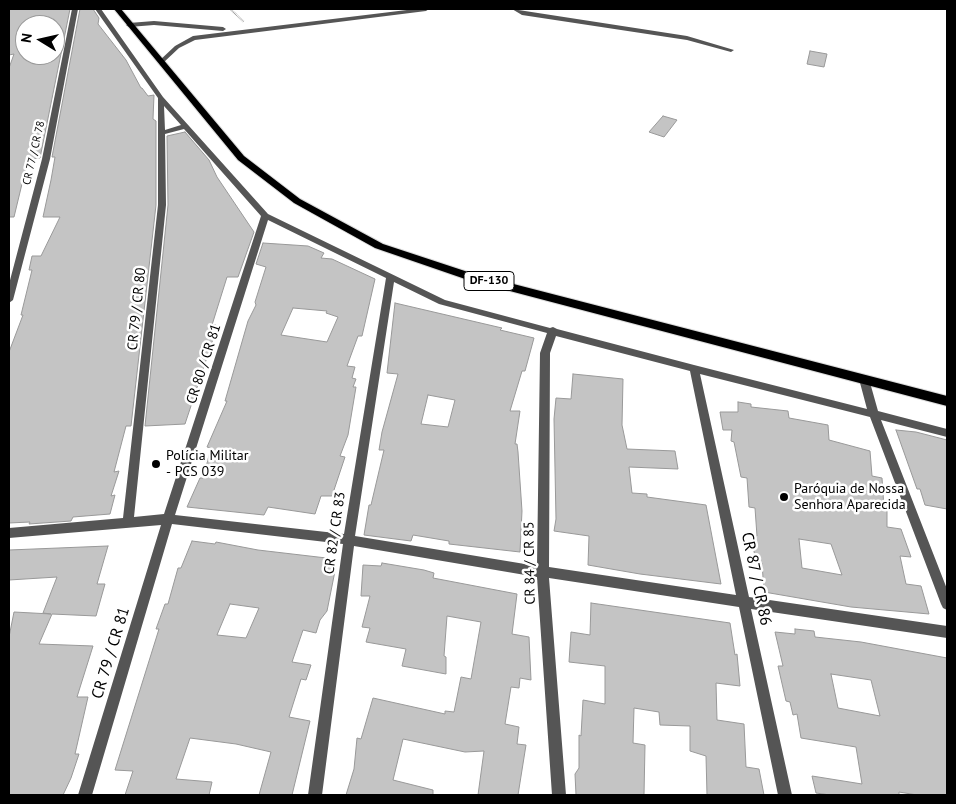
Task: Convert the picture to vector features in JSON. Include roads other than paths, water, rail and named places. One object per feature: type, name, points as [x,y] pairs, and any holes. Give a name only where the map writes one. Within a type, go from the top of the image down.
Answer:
[{"type":"main road","name":"DF-130","points":[[117,9],[241,158],[297,201],[379,246],[468,276],[947,401]]},
{"type":"street","name":"CR 77 / CR 78","points":[[9,300],[46,159],[75,9]]},
{"type":"street","points":[[98,9],[161,98],[265,216],[442,302],[694,369],[947,433]]},
{"type":"street","points":[[161,62],[177,47],[193,38],[213,34],[253,32],[426,9]]},
{"type":"street","points":[[515,9],[522,13],[687,38],[731,50]]},
{"type":"street","points":[[129,24],[154,23],[253,32]]},
{"type":"street","name":"CR 79 / CR 80","points":[[128,522],[162,205],[161,98]]},
{"type":"street","points":[[161,133],[186,126]]},
{"type":"street","name":"CR 80 / CR 81","points":[[168,519],[265,216]]},
{"type":"street","name":"CR 82 / CR 83","points":[[315,795],[349,540],[390,277]]},
{"type":"street","name":"CR 84 / CR 85","points":[[553,330],[544,353],[543,572],[559,795]]},
{"type":"street","name":"CR 87 / CR 86","points":[[694,369],[785,795]]},
{"type":"street","points":[[864,379],[873,413],[947,604]]},
{"type":"street","points":[[9,533],[168,519],[349,540],[744,603],[947,632]]},
{"type":"street","name":"CR 79 / CR 81","points":[[85,795],[168,519]]},
{"type":"place","name":"Polícia Militar - PCS 039","points":[[156,464]]},
{"type":"place","name":"Paróquia de Nossa Senhora Aparecida","points":[[784,497]]}]
